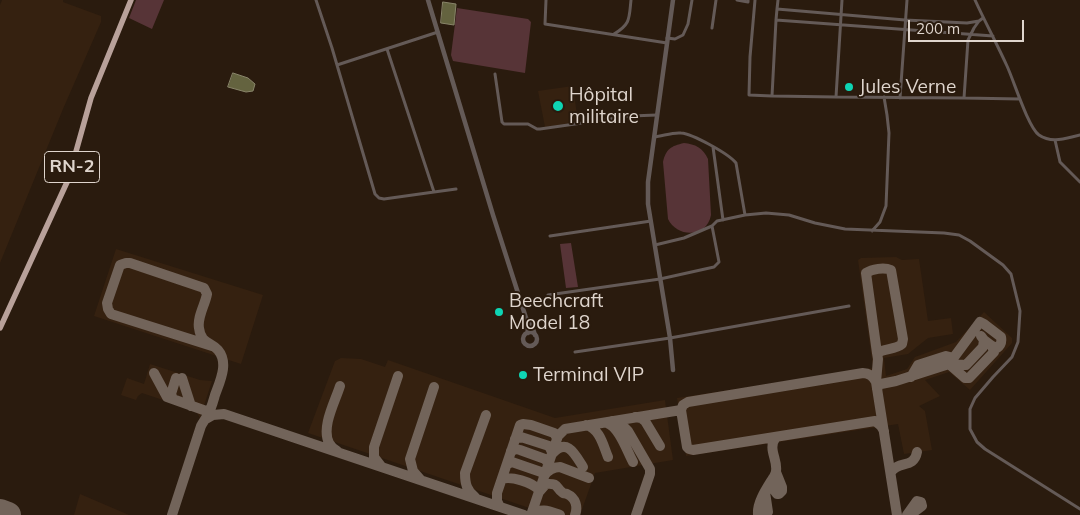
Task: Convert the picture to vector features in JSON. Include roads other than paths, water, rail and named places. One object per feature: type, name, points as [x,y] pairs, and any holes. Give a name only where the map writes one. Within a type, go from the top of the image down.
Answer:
[{"type":"highway","name":"RN-2","points":[[0,328],[2,318],[68,180],[91,98],[131,0]]},
{"type":"street","points":[[316,0],[375,194],[379,198],[384,199],[456,189]]},
{"type":"street","points":[[428,0],[492,214],[528,325],[528,333],[524,336],[523,340],[525,344],[532,346],[536,339],[532,326],[526,318]]},
{"type":"street","points":[[546,0],[545,24],[667,41],[683,35],[688,24],[692,0]]},
{"type":"street","points":[[614,34],[626,26],[632,0]]},
{"type":"street","points":[[672,0],[648,182],[648,204],[670,338],[673,370]]},
{"type":"street","points":[[712,28],[716,0]]},
{"type":"street","points":[[737,0],[748,2],[748,0]]},
{"type":"street","points":[[755,0],[749,95],[1020,99]]},
{"type":"street","points":[[772,96],[778,0]]},
{"type":"street","points":[[836,97],[842,0]]},
{"type":"street","points":[[900,98],[907,0]]},
{"type":"street","points":[[976,0],[1035,132],[1046,139],[1055,140],[1080,136]]},
{"type":"street","points":[[777,9],[905,20],[967,23],[979,21]]},
{"type":"street","points":[[964,98],[968,40],[979,21],[983,18]]},
{"type":"street","points":[[776,20],[993,36]]},
{"type":"street","points":[[337,65],[438,32]]},
{"type":"street","points":[[387,49],[434,192]]},
{"type":"street","points":[[494,74],[502,122],[504,124],[528,124],[540,129],[631,116],[657,115]]},
{"type":"street","points":[[872,231],[880,222],[886,206],[889,133],[884,97]]},
{"type":"street","points":[[654,137],[685,134],[728,155],[736,163],[744,215]]},
{"type":"street","points":[[1055,140],[1060,162],[1080,182]]},
{"type":"street","points":[[713,147],[722,220]]},
{"type":"street","points":[[655,245],[684,238],[712,226],[717,221],[744,215],[766,213],[789,215],[845,229],[944,233],[959,235],[970,241],[1003,265],[1011,274],[1020,311],[1018,342],[1012,357],[975,398],[970,409],[970,429],[977,442],[984,449],[1080,509]]},
{"type":"street","points":[[550,236],[651,221]]},
{"type":"street","points":[[548,295],[660,279],[714,268],[719,262],[712,226]]},
{"type":"street","points":[[575,352],[670,338],[849,306]]},
{"type":"street","points":[[528,333],[535,335]]},
{"type":"place","name":"Jules Verne","points":[[849,87]]},
{"type":"place","name":"Hôpital militaire","points":[[558,106]]},
{"type":"place","name":"Beechcraft Model 18","points":[[499,312]]},
{"type":"place","name":"Terminal VIP","points":[[523,375]]}]
